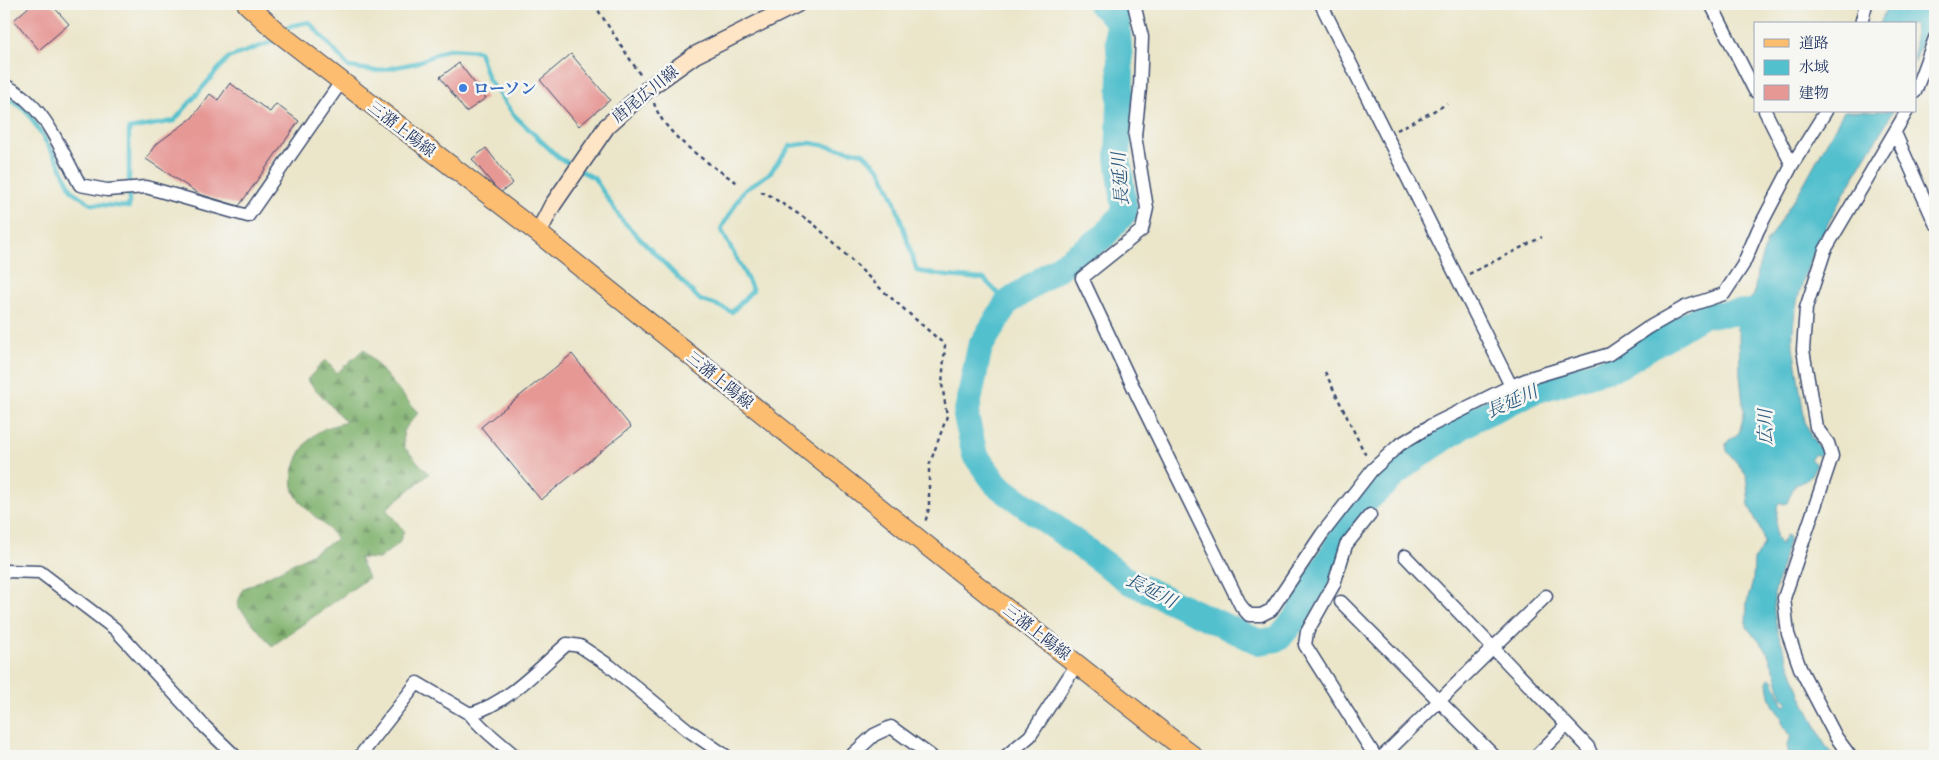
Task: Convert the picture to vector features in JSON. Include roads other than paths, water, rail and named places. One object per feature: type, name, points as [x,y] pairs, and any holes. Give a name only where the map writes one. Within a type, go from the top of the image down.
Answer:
[{"type":"main road","name":"三潴上陽線","points":[[246,4],[280,34],[538,233],[921,541],[1193,756]]},
{"type":"main road","name":"唐尾広川線","points":[[538,233],[552,206],[607,126],[649,88],[695,55],[798,4]]},
{"type":"street","points":[[1134,4],[1142,37],[1140,88],[1135,136],[1148,208],[1142,230],[1082,278],[1138,398],[1241,606],[1249,615],[1261,615],[1271,610],[1294,573],[1322,534],[1375,468],[1399,445],[1422,431],[1511,386],[1533,377],[1610,354],[1648,328],[1684,307],[1724,294],[1743,265],[1758,230],[1792,165],[1825,112]]},
{"type":"street","points":[[1321,4],[1511,386]]},
{"type":"street","points":[[1711,4],[1754,89]]},
{"type":"street","points":[[1862,22],[1866,4]]},
{"type":"street","points":[[1916,89],[1935,38]]},
{"type":"street","points":[[4,84],[17,91],[45,118],[80,185],[107,190],[146,187],[248,216],[342,82]]},
{"type":"street","points":[[1766,112],[1792,165]]},
{"type":"street","points":[[1850,756],[1836,737],[1800,668],[1788,634],[1784,598],[1832,456],[1828,443],[1816,427],[1803,350],[1806,308],[1825,250],[1906,112]]},
{"type":"street","points":[[1895,133],[1935,223]]},
{"type":"street","points":[[1370,515],[1346,545],[1334,584],[1308,632],[1304,645],[1375,756]]},
{"type":"street","points":[[1405,556],[1588,747],[1592,756]]},
{"type":"street","points":[[4,571],[40,572],[115,629],[205,727],[235,756]]},
{"type":"street","points":[[1383,756],[1546,596]]},
{"type":"street","points":[[1341,602],[1494,756]]},
{"type":"street","points":[[470,714],[486,710],[502,700],[567,644],[580,646],[610,666],[688,730],[726,756]]},
{"type":"street","points":[[1006,756],[1030,736],[1077,664]]},
{"type":"street","points":[[361,756],[417,683],[470,714],[501,751],[515,756]]},
{"type":"street","points":[[1536,756],[1567,725]]},
{"type":"street","points":[[851,756],[874,735],[892,727],[931,756]]},
{"type":"water","points":[[1888,4],[1933,4],[1916,60],[1916,22],[1881,22]]},
{"type":"water","name":"広川","points":[[1843,112],[1892,112],[1828,224],[1801,286],[1794,316],[1793,346],[1805,422],[1811,437],[1823,452],[1819,456],[1815,454],[1810,459],[1817,465],[1811,475],[1803,482],[1795,484],[1787,503],[1780,502],[1777,506],[1776,537],[1781,544],[1786,535],[1789,537],[1774,595],[1774,612],[1778,633],[1801,696],[1825,745],[1835,756],[1789,756],[1787,745],[1791,736],[1773,704],[1768,679],[1773,680],[1784,705],[1788,703],[1782,697],[1776,674],[1766,649],[1748,629],[1746,622],[1747,602],[1753,580],[1754,560],[1764,544],[1762,534],[1749,505],[1746,474],[1727,451],[1726,444],[1739,433],[1744,415],[1740,375],[1739,333],[1736,328],[1748,301],[1754,295],[1757,273],[1766,243],[1802,187]]},
{"type":"waterway","name":"長延川","points":[[1100,4],[1117,19],[1121,76],[1118,158],[1125,212],[1103,237],[1007,303],[980,347],[966,416],[975,455],[997,485],[1130,582],[1259,642],[1278,639],[1296,618],[1358,508],[1408,463],[1474,419],[1534,391],[1619,366],[1703,315],[1764,311]]},
{"type":"waterway","points":[[285,31],[290,26],[309,22],[349,67],[377,71],[416,63],[448,49],[479,51],[488,79],[514,115],[558,157],[575,167]]},
{"type":"waterway","points":[[4,94],[28,113],[58,161],[72,191],[91,204],[129,207],[129,129],[174,121],[228,58],[272,42],[277,38]]},
{"type":"waterway","points":[[581,171],[594,178],[621,219],[700,300],[732,312],[753,290],[721,229],[743,191],[770,173],[790,146],[811,143],[863,153],[880,169],[894,199],[917,271],[984,279],[1007,303]]},
{"type":"place","name":"ローソン","points":[[463,88]]}]
